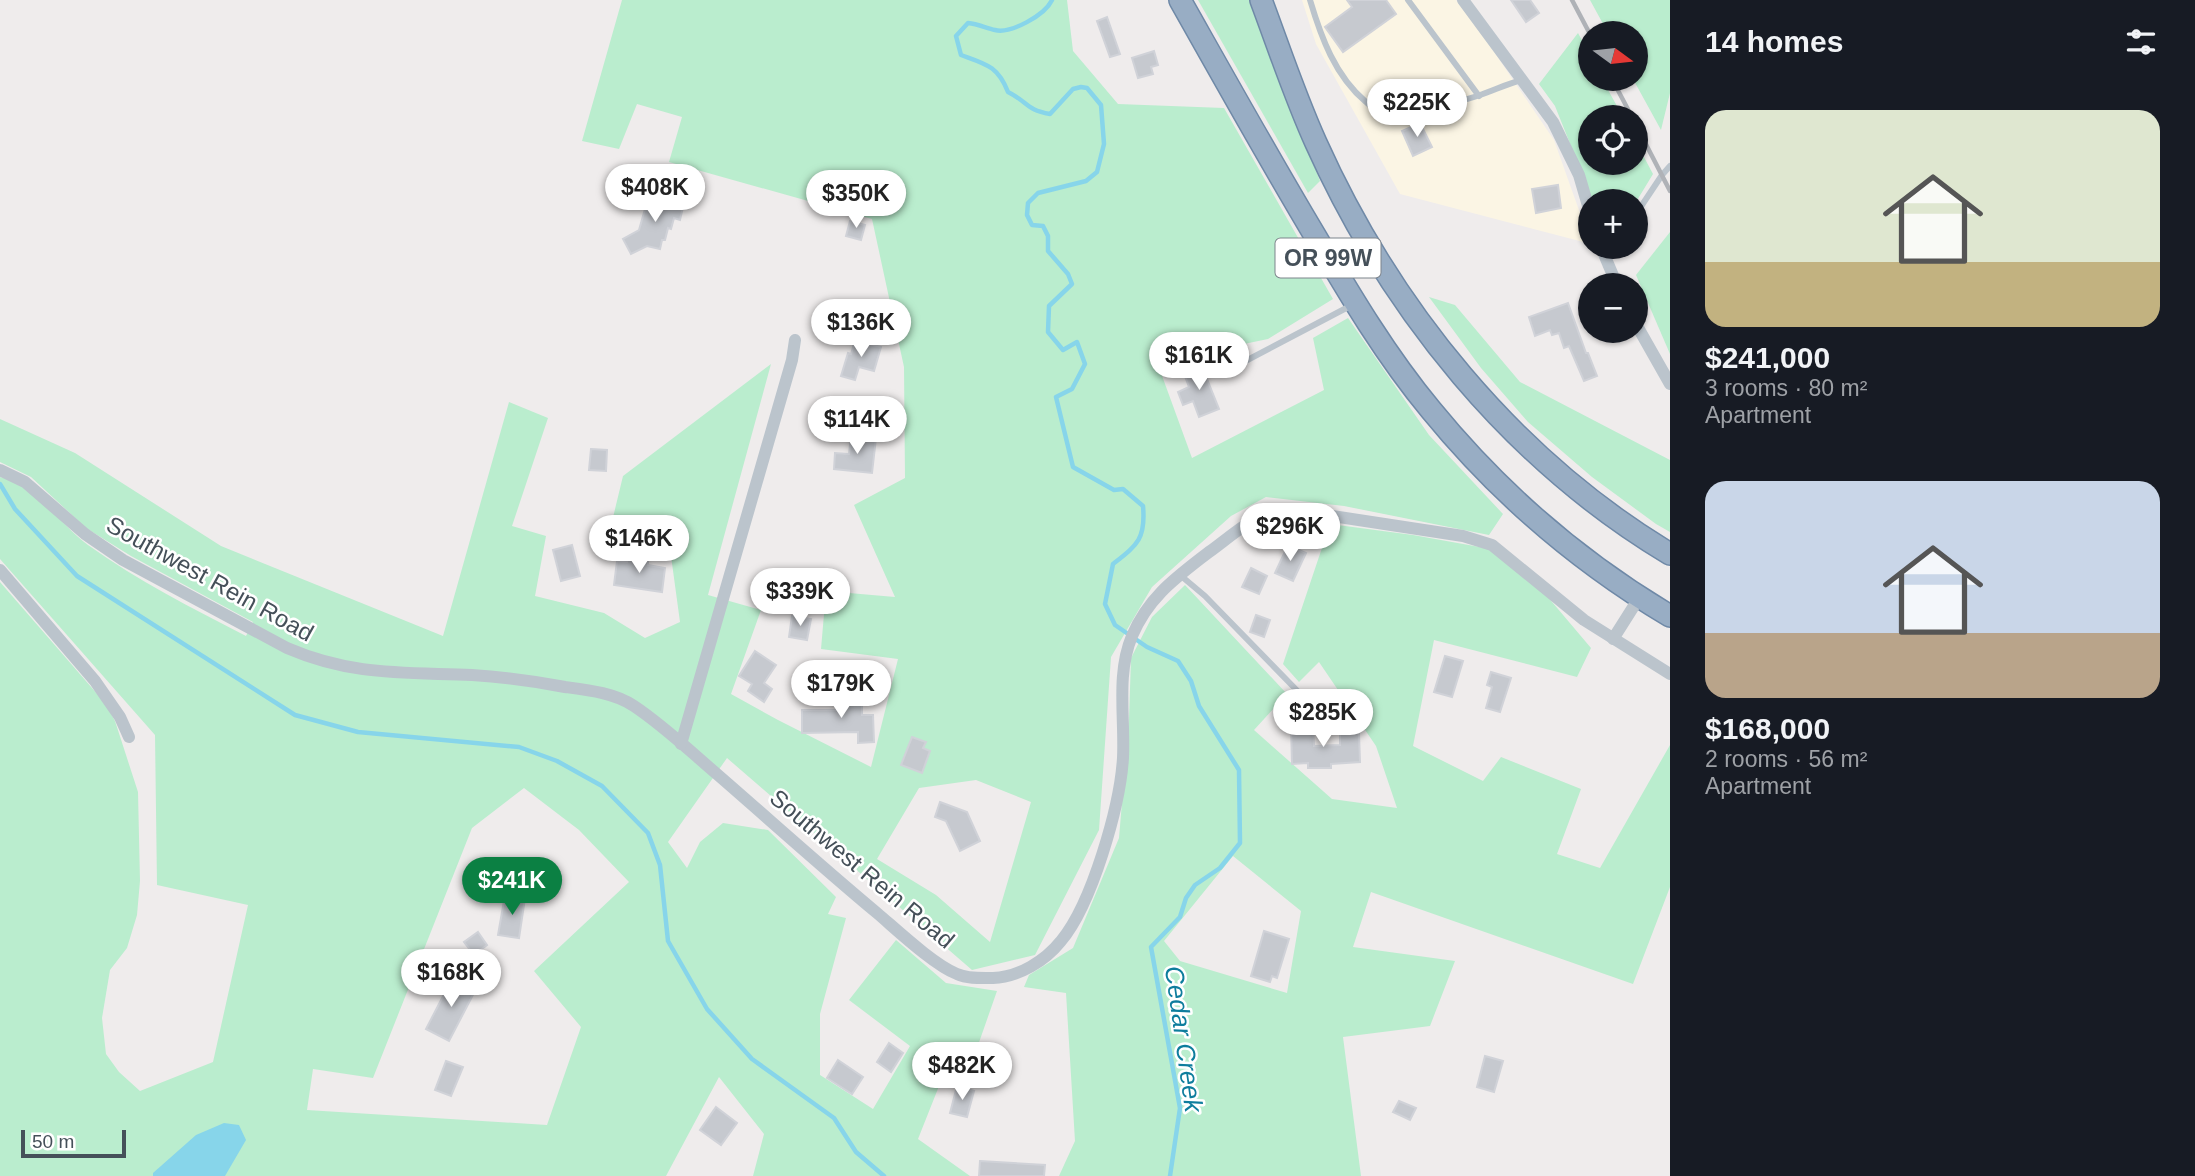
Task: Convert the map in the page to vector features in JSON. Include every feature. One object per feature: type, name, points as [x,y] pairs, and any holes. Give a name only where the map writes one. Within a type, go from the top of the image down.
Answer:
[{"type":"highway","name":"OR 99W","points":[[1180,0],[1356,303],[1431,410],[1480,466],[1549,530],[1639,598],[1670,616]]},
{"type":"highway","name":"OR 99W","points":[[1261,0],[1296,97],[1322,157],[1366,239],[1419,321],[1468,382],[1528,445],[1606,512],[1670,554]]},
{"type":"street","points":[[1463,0],[1553,122],[1568,150],[1583,189]]},
{"type":"street","points":[[681,744],[792,360],[795,340]]},
{"type":"street","points":[[1647,343],[1670,384]]},
{"type":"street","name":"Southwest Rein Road","points":[[0,470],[25,482],[85,534],[123,560],[314,660],[379,672],[526,680],[622,699],[635,706],[681,744],[836,879],[940,964],[957,974],[971,977],[995,978],[1021,972],[1046,957],[1064,939],[1098,868],[1114,810],[1123,760],[1123,684],[1125,659],[1131,639],[1149,604],[1166,586],[1246,525],[1269,513],[1313,513],[1463,536],[1492,545],[1584,620],[1670,674]]},
{"type":"street","points":[[0,570],[95,681],[120,717],[129,737]]},
{"type":"street","points":[[1613,639],[1639,598]]},
{"type":"lane","points":[[1310,0],[1318,27],[1335,64],[1355,92],[1380,113],[1408,114],[1479,96],[1505,84],[1522,80]]},
{"type":"lane","points":[[1408,0],[1479,96]]},
{"type":"lane","points":[[1648,196],[1670,166]]},
{"type":"lane","points":[[1236,366],[1356,303]]},
{"type":"lane","points":[[1180,575],[1205,596],[1317,711]]},
{"type":"shaded area","points":[[1302,0],[1456,0],[1554,140],[1578,207],[1578,241],[1400,194],[1316,44]]},
{"type":"green space","points":[[622,0],[1067,0],[1073,51],[1118,104],[1224,108],[1333,299],[1268,339],[1157,362],[1192,458],[1324,390],[1313,338],[1348,318],[1429,435],[1503,514],[1489,535],[1344,506],[1266,497],[1231,516],[1152,587],[1111,657],[1099,830],[1035,955],[972,970],[727,758],[668,842],[687,868],[700,842],[723,823],[768,830],[836,897],[828,914],[846,918],[820,1014],[820,1075],[873,1109],[910,1046],[849,1000],[896,940],[946,983],[997,991],[969,1071],[945,1071],[918,1139],[970,1176],[753,1176],[764,1134],[719,1077],[666,1176],[0,1176],[0,582],[105,703],[115,721],[138,792],[140,881],[137,915],[127,948],[110,970],[102,1018],[106,1054],[119,1072],[140,1091],[213,1062],[248,905],[157,885],[155,735],[0,559],[0,477],[25,488],[88,545],[146,582],[246,636],[253,622],[131,556],[86,528],[31,477],[0,462],[0,419],[75,453],[221,546],[443,636],[509,402],[548,418],[512,526],[546,536],[535,596],[604,613],[645,638],[680,622],[668,534],[609,534],[623,476],[771,364],[708,595],[761,610],[731,694],[871,767],[898,659],[821,649],[826,591],[895,597],[854,505],[905,478],[904,367],[872,219],[669,162],[682,117],[637,104],[619,149],[582,141]],"holes":[[[976,780],[1031,802],[990,942],[936,895],[877,859],[919,788]],[[524,788],[579,830],[629,882],[534,971],[581,1027],[547,1125],[307,1110],[313,1069],[373,1078],[472,828]]]},
{"type":"green space","points":[[1198,0],[1249,0],[1320,181],[1308,193]]},
{"type":"green space","points":[[1590,0],[1670,0],[1670,93],[1661,130],[1640,91],[1648,91],[1648,21],[1601,21]]},
{"type":"green space","points":[[1578,33],[1578,91],[1609,91],[1616,105],[1578,105],[1578,164],[1555,106],[1539,84]]},
{"type":"green space","points":[[1648,165],[1653,174],[1644,189],[1588,189],[1583,175],[1648,175]]},
{"type":"green space","points":[[1670,232],[1670,354],[1648,303],[1648,273],[1638,273]]},
{"type":"green space","points":[[1429,297],[1455,305],[1520,382],[1670,460],[1670,532],[1592,477],[1528,422],[1481,368]]},
{"type":"green space","points":[[1330,524],[1491,549],[1547,596],[1591,648],[1577,677],[1434,640],[1413,746],[1483,781],[1501,757],[1581,789],[1557,854],[1600,868],[1670,745],[1670,887],[1633,984],[1371,892],[1353,947],[1455,961],[1430,1026],[1343,1037],[1361,1176],[1059,1176],[1075,1141],[1066,993],[1024,987],[1029,975],[1073,948],[1119,838],[1131,658],[1152,617],[1185,585],[1287,694],[1254,730],[1332,799],[1397,808],[1376,746],[1319,662],[1299,682],[1283,664]],"holes":[[[1233,856],[1301,911],[1287,993],[1180,961],[1164,941]]]},
{"type":"water","points":[[224,1123],[239,1125],[246,1140],[225,1176],[153,1176],[153,1173],[196,1135]]},
{"type":"building","points":[[1347,0],[1386,0],[1396,14],[1343,52],[1325,27],[1352,7]]},
{"type":"building","points":[[1511,0],[1530,0],[1539,13],[1526,22]]},
{"type":"building","points":[[1107,17],[1120,54],[1110,57],[1097,21]]},
{"type":"building","points":[[1154,51],[1158,65],[1151,67],[1153,74],[1138,78],[1132,58]]},
{"type":"building","points":[[1420,123],[1432,147],[1413,156],[1402,131]]},
{"type":"building","points":[[1558,185],[1561,208],[1536,213],[1532,189]]},
{"type":"building","points":[[653,195],[684,203],[680,220],[674,218],[660,249],[647,246],[631,254],[623,239],[639,230],[645,209],[647,210],[648,204],[651,205]]},
{"type":"building","points":[[850,221],[865,225],[861,240],[846,236]]},
{"type":"building","points":[[1568,303],[1578,331],[1578,343],[1582,343],[1597,376],[1584,381],[1569,346],[1564,348],[1559,333],[1552,335],[1550,330],[1535,336],[1529,317]]},
{"type":"building","points":[[855,340],[881,347],[874,371],[859,367],[855,380],[841,376]]},
{"type":"building","points":[[1201,364],[1219,409],[1199,417],[1193,401],[1183,405],[1178,392],[1189,387],[1183,371]]},
{"type":"building","points":[[851,435],[876,438],[872,473],[834,469],[835,453],[849,454]]},
{"type":"building","points":[[591,449],[607,450],[606,471],[589,470]]},
{"type":"building","points":[[572,545],[580,576],[561,581],[553,550]]},
{"type":"building","points":[[1288,545],[1306,553],[1293,581],[1275,573]]},
{"type":"building","points":[[627,558],[648,560],[648,565],[665,568],[662,592],[614,585],[617,561],[627,562]]},
{"type":"building","points":[[1251,568],[1267,576],[1259,594],[1242,587]]},
{"type":"building","points":[[1256,615],[1270,620],[1264,637],[1250,632]]},
{"type":"building","points":[[792,616],[811,619],[807,640],[789,637]]},
{"type":"building","points":[[755,651],[776,665],[764,683],[772,689],[764,702],[748,691],[752,684],[739,676]]},
{"type":"building","points":[[1445,656],[1463,661],[1452,697],[1434,692]]},
{"type":"building","points":[[1491,672],[1511,678],[1500,712],[1486,708],[1492,687],[1487,685]]},
{"type":"building","points":[[862,694],[862,715],[873,715],[874,742],[858,743],[858,732],[802,733],[802,710],[843,710],[843,695]]},
{"type":"building","points":[[1291,725],[1313,725],[1314,746],[1340,745],[1340,734],[1359,733],[1360,762],[1331,764],[1331,768],[1308,768],[1308,763],[1292,764]]},
{"type":"building","points":[[912,737],[926,742],[923,748],[930,751],[922,773],[901,765]]},
{"type":"building","points":[[940,802],[967,812],[980,841],[960,851],[946,821],[935,817]]},
{"type":"building","points":[[505,895],[525,898],[519,938],[498,935]]},
{"type":"building","points":[[1264,931],[1289,939],[1277,978],[1272,976],[1270,982],[1251,976]]},
{"type":"building","points":[[478,932],[487,945],[474,955],[464,942]]},
{"type":"building","points":[[453,977],[476,989],[449,1041],[426,1029]]},
{"type":"building","points":[[889,1043],[903,1053],[891,1072],[877,1062]]},
{"type":"building","points":[[1485,1056],[1503,1061],[1494,1092],[1477,1087]]},
{"type":"building","points":[[838,1060],[863,1077],[852,1094],[827,1078]]},
{"type":"building","points":[[446,1061],[463,1067],[451,1096],[435,1090]]},
{"type":"building","points":[[957,1086],[974,1091],[967,1117],[950,1113]]},
{"type":"building","points":[[1399,1101],[1416,1108],[1410,1120],[1393,1112]]},
{"type":"building","points":[[716,1107],[737,1123],[721,1145],[700,1130]]},
{"type":"building","points":[[980,1161],[1045,1165],[1044,1176],[979,1176]]},
{"type":"waterway","name":"Cedar Creek","points":[[1052,0],[1042,12],[1018,26],[995,30],[968,23],[956,36],[961,55],[990,67],[1000,77],[1008,92],[1031,108],[1050,114],[1073,89],[1081,87],[1087,88],[1101,105],[1104,144],[1097,172],[1086,181],[1038,193],[1028,203],[1027,215],[1032,225],[1043,226],[1048,236],[1048,251],[1068,274],[1072,284],[1049,306],[1048,332],[1063,350],[1077,342],[1085,364],[1072,389],[1056,397],[1073,467],[1114,490],[1123,489],[1143,506],[1143,526],[1138,540],[1113,564],[1105,604],[1115,625],[1147,647],[1178,661],[1191,681],[1199,706],[1239,770],[1240,843],[1220,868],[1195,885],[1186,898],[1180,917],[1151,947],[1180,1108],[1170,1176]]},
{"type":"waterway","points":[[0,484],[15,509],[77,576],[295,715],[358,732],[519,747],[557,761],[602,786],[648,833],[660,865],[668,941],[707,1009],[752,1059],[834,1118],[856,1152],[884,1176]]},
{"type":"railway","points":[[1572,0],[1583,21]]},
{"type":"railway","points":[[1618,91],[1626,105]]},
{"type":"railway","points":[[1648,148],[1670,191]]}]
